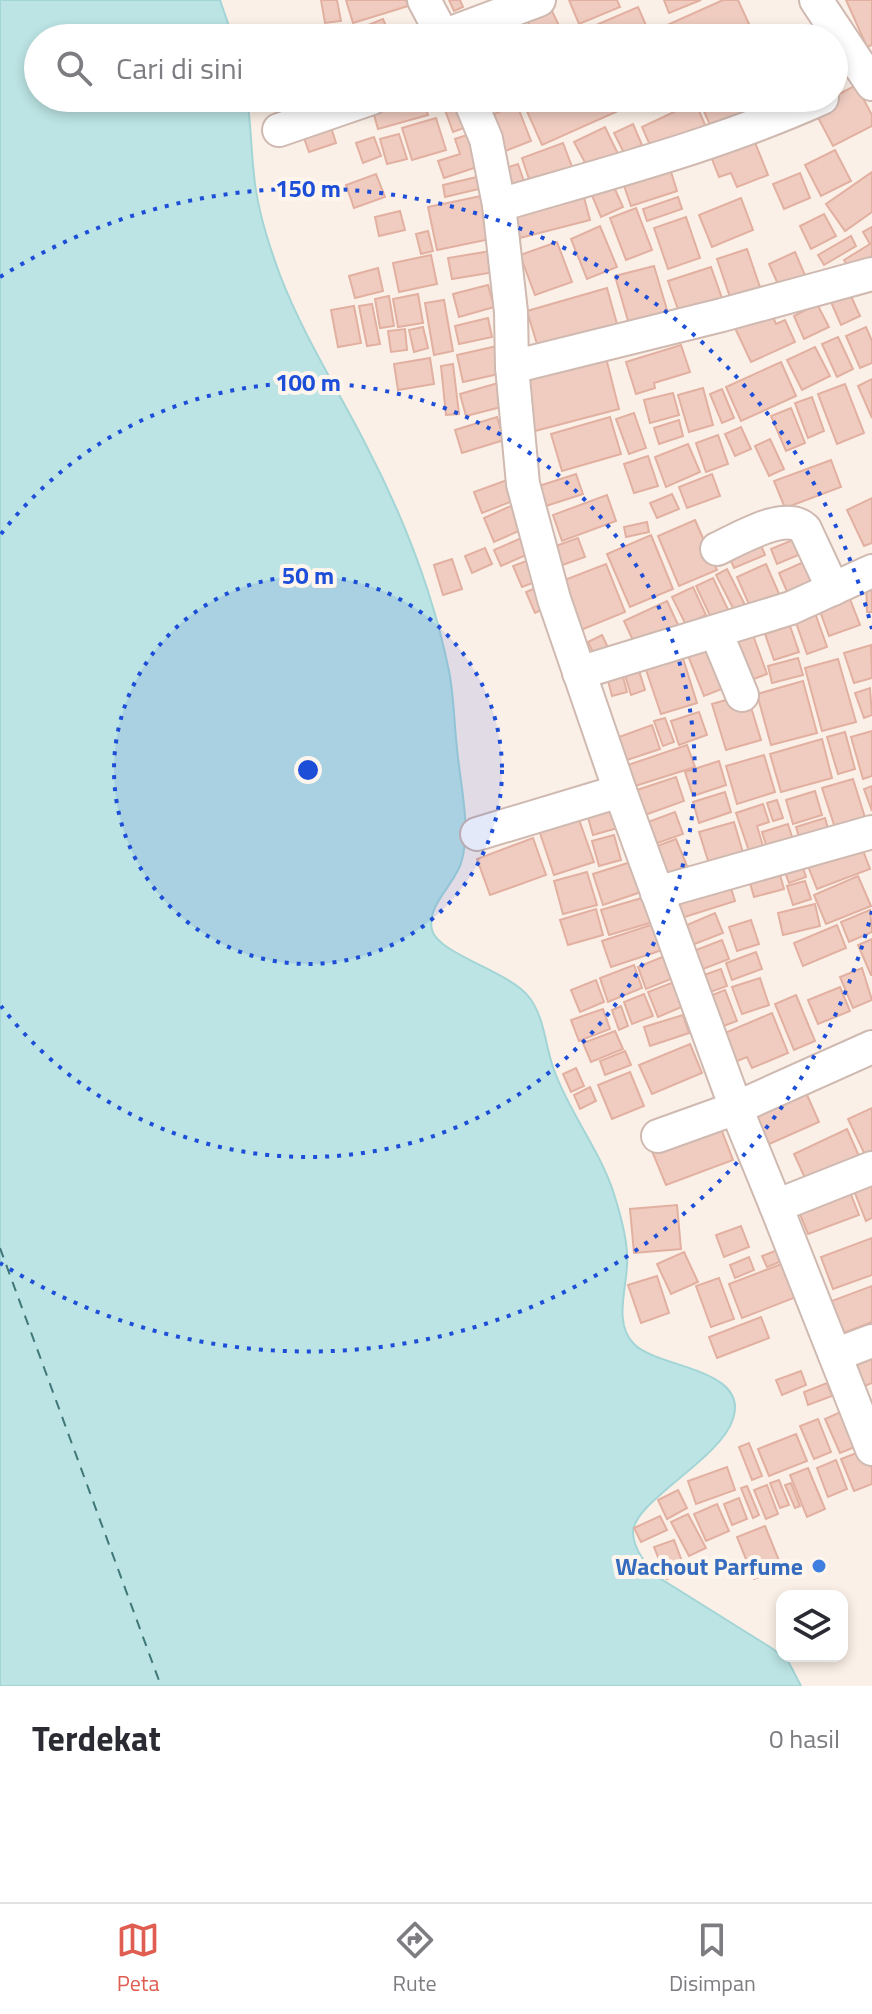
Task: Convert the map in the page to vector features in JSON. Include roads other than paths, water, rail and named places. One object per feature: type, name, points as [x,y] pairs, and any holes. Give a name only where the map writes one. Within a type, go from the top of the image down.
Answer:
[{"type":"street","points":[[424,0],[437,24]]},
{"type":"street","points":[[477,24],[539,0]]},
{"type":"street","points":[[816,0],[832,24]]},
{"type":"street","points":[[848,48],[870,81],[848,88]]},
{"type":"street","points":[[279,130],[331,112]]},
{"type":"street","points":[[475,112],[486,139],[499,205],[511,312],[512,367],[523,484],[554,599],[620,791],[747,1138],[872,1449]]},
{"type":"street","points":[[499,205],[708,144],[787,112]]},
{"type":"street","points":[[512,367],[872,274]]},
{"type":"street","points":[[717,549],[784,521],[800,524],[833,589]]},
{"type":"street","points":[[579,673],[791,608],[872,571]]},
{"type":"street","points":[[716,632],[742,695]]},
{"type":"street","points":[[477,834],[620,791]]},
{"type":"street","points":[[657,893],[872,832]]},
{"type":"street","points":[[658,1136],[731,1093],[872,1047]]},
{"type":"street","points":[[776,1206],[872,1168]]},
{"type":"street","points":[[835,1355],[872,1341]]},
{"type":"water","points":[[0,0],[220,0],[228,24],[24,24],[24,112],[248,112],[258,200],[276,263],[299,319],[366,445],[404,527],[425,583],[449,671],[465,833],[459,869],[433,911],[432,930],[447,947],[519,988],[534,1005],[561,1086],[601,1162],[618,1208],[627,1253],[622,1313],[627,1335],[646,1352],[715,1379],[728,1389],[735,1402],[733,1419],[712,1450],[646,1508],[636,1521],[633,1533],[638,1552],[658,1577],[776,1651],[776,1662],[789,1662],[801,1686],[0,1686]]},
{"type":"place","name":"Wachout Parfume","points":[[819,1566]]}]
